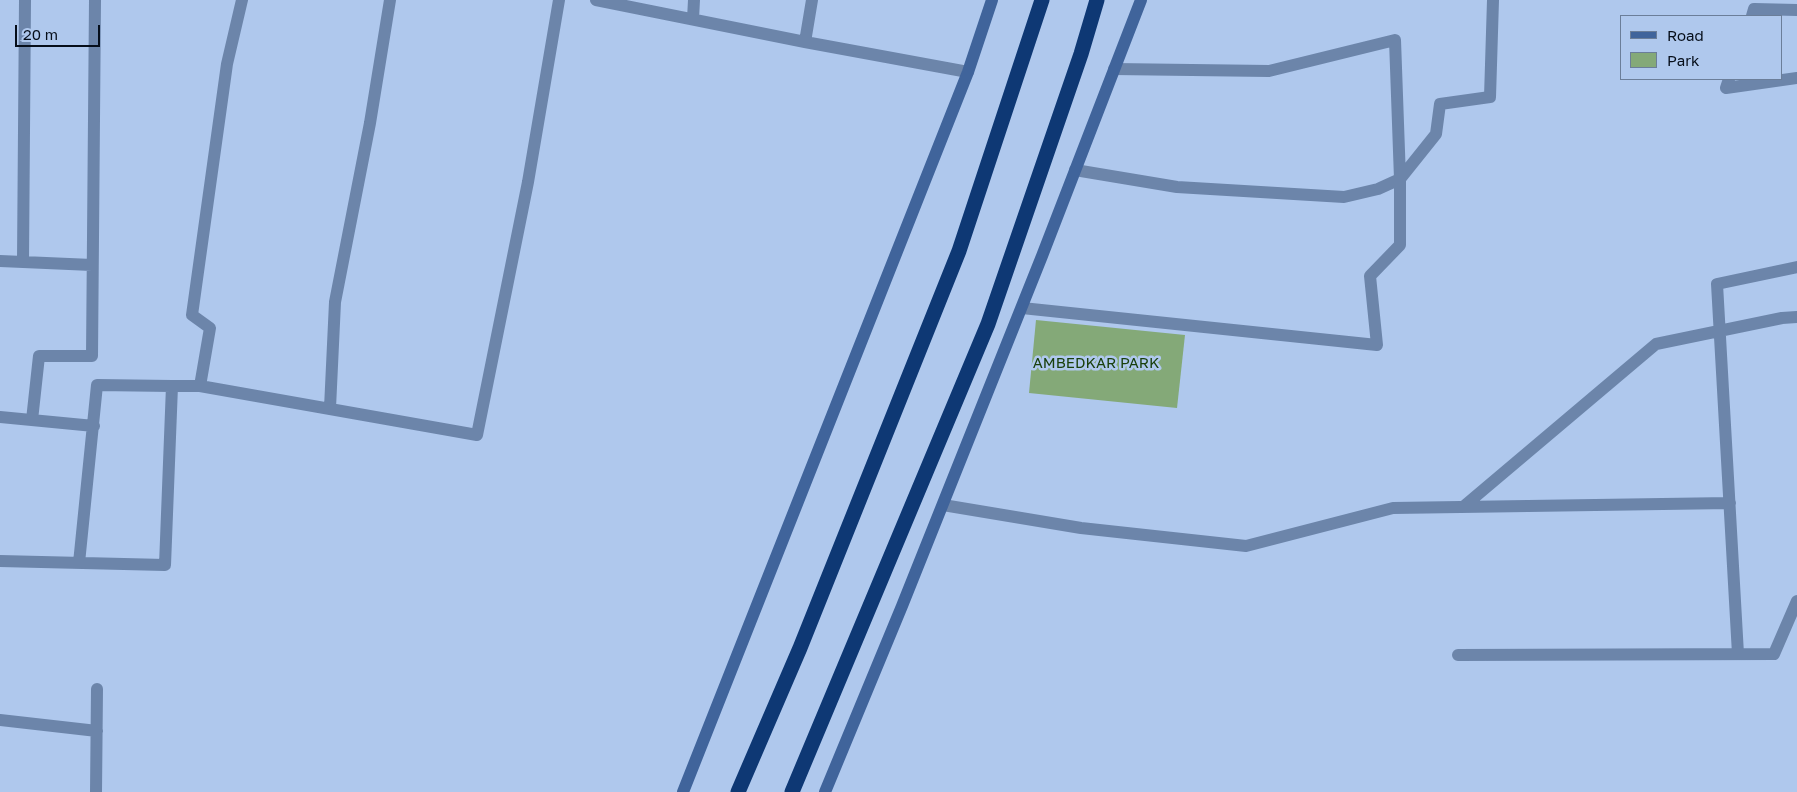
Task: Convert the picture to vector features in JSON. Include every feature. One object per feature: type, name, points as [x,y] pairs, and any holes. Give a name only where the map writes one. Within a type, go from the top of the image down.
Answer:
[{"type":"highway","points":[[738,792],[800,648],[960,252],[1042,0]]},
{"type":"highway","points":[[792,792],[988,324],[1098,0]]},
{"type":"main road","points":[[683,792],[968,72],[992,0]]},
{"type":"main road","points":[[825,792],[1022,308],[1141,0]]},
{"type":"street","points":[[23,261],[25,0]]},
{"type":"street","points":[[32,420],[39,356],[92,356],[95,0]]},
{"type":"street","points":[[200,386],[210,328],[192,315],[227,64],[242,0]]},
{"type":"street","points":[[330,408],[334,302],[370,123],[390,0]]},
{"type":"street","points":[[80,562],[97,384],[200,386],[478,435],[528,182],[559,0]]},
{"type":"street","points":[[596,0],[618,2],[805,42],[968,72]]},
{"type":"street","points":[[693,19],[694,0]]},
{"type":"street","points":[[805,42],[812,0]]},
{"type":"street","points":[[1075,170],[1177,188],[1344,197],[1378,189],[1400,179],[1436,134],[1440,104],[1490,97],[1493,0]]},
{"type":"street","points":[[1752,15],[1754,9],[1797,10]]},
{"type":"street","points":[[1022,308],[1377,345],[1370,276],[1400,246],[1400,179],[1395,40],[1269,71],[1114,69]]},
{"type":"street","points":[[1729,80],[1726,88],[1797,78]]},
{"type":"street","points":[[0,261],[92,265]]},
{"type":"street","points":[[1738,654],[1718,284],[1797,267]]},
{"type":"street","points":[[1463,507],[1656,344],[1782,318],[1797,318]]},
{"type":"street","points":[[0,561],[164,565],[172,386]]},
{"type":"street","points":[[0,418],[94,426]]},
{"type":"street","points":[[943,505],[1081,528],[1246,546],[1393,508],[1730,503]]},
{"type":"street","points":[[1458,655],[1774,654],[1797,602]]},
{"type":"street","points":[[96,792],[97,688]]},
{"type":"street","points":[[0,720],[97,731]]},
{"type":"green space","name":"AMBEDKAR PARK","points":[[1036,320],[1185,335],[1177,408],[1029,393]]}]
